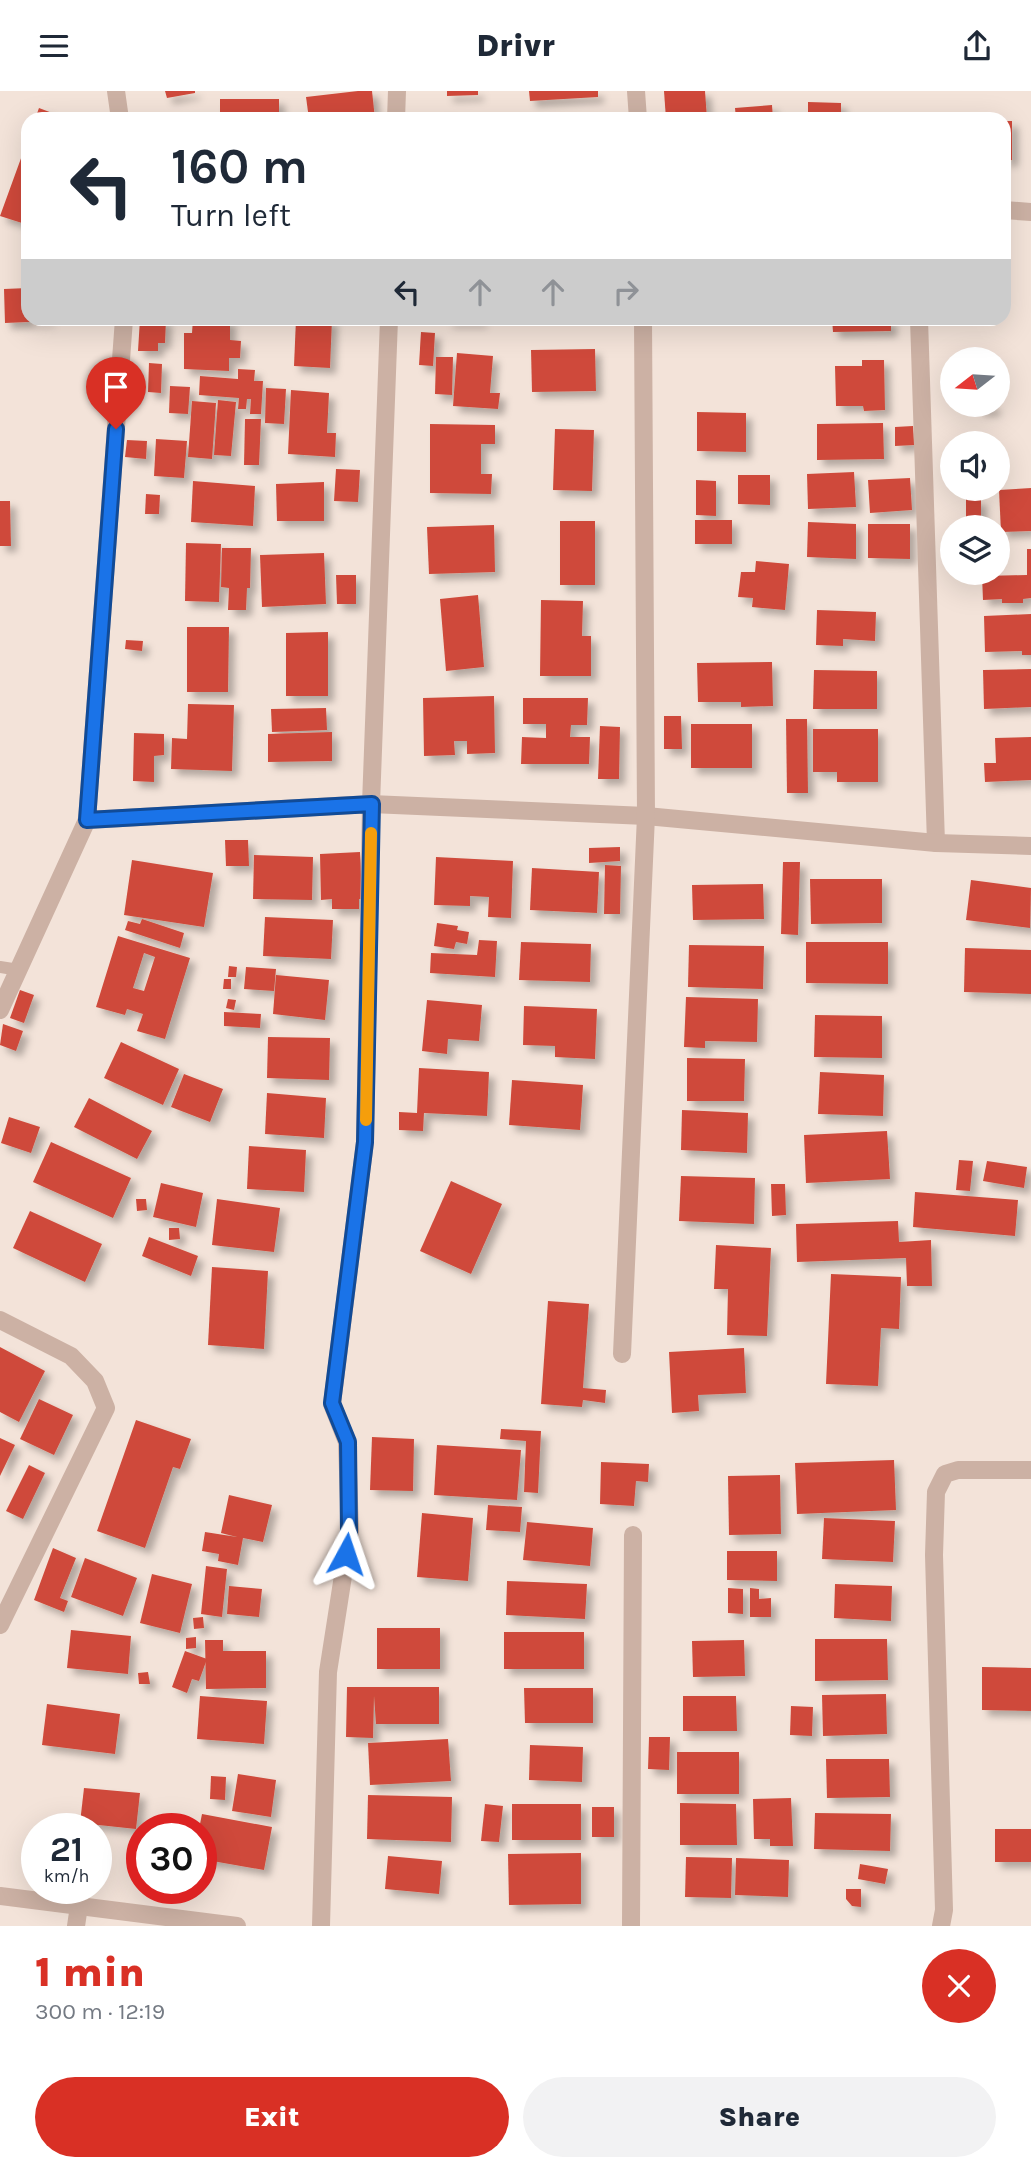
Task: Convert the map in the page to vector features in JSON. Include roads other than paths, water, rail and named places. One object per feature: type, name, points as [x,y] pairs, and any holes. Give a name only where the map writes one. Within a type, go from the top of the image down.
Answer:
[{"type":"street","points":[[116,91],[119,112]]},
{"type":"street","points":[[396,112],[397,91]]},
{"type":"street","points":[[636,91],[638,112]]},
{"type":"street","points":[[1011,211],[1031,212]]},
{"type":"street","points":[[0,1010],[87,820],[123,326]]},
{"type":"street","points":[[321,1926],[328,1672],[349,1531],[348,1442],[332,1403],[365,1142],[372,804],[389,326]]},
{"type":"street","points":[[622,1355],[646,816],[643,326]]},
{"type":"street","points":[[919,326],[936,843]]},
{"type":"street","points":[[87,820],[372,804],[646,816],[936,843],[1031,846]]},
{"type":"street","points":[[0,1320],[71,1356],[95,1381],[106,1408],[0,1625]]},
{"type":"street","points":[[941,1926],[944,1910],[934,1555],[936,1492],[945,1474],[958,1470],[1031,1470]]},
{"type":"street","points":[[631,1926],[633,1535]]},
{"type":"street","points":[[0,1896],[237,1926]]},
{"type":"street","points":[[76,1926],[79,1906]]},
{"type":"lane","points":[[0,967],[19,970]]}]
